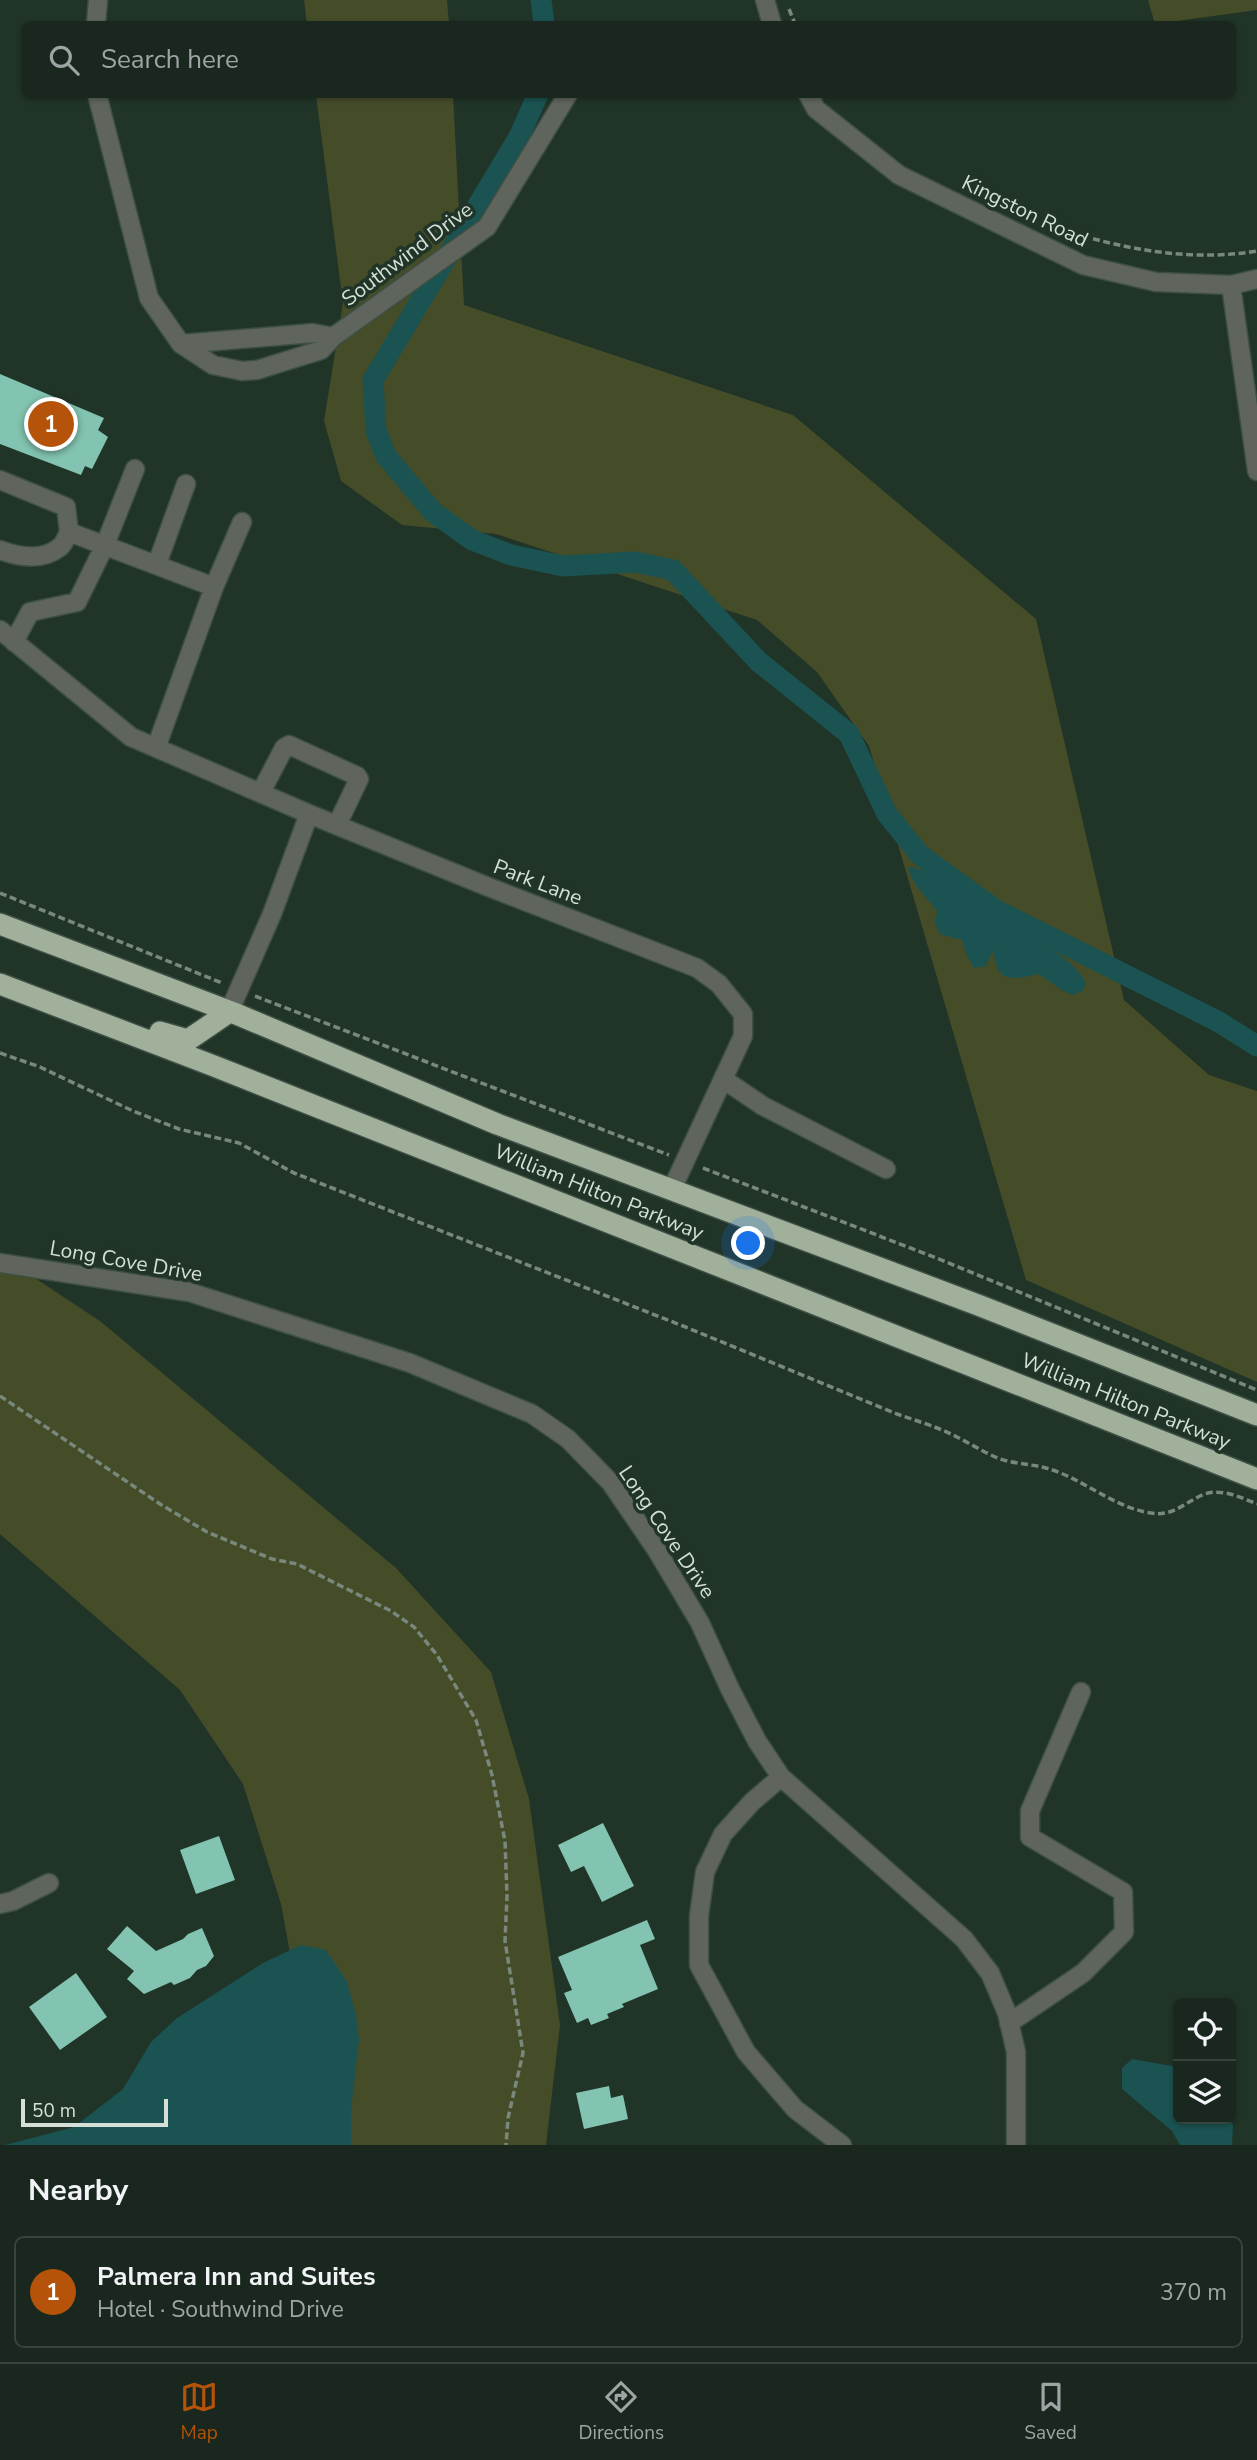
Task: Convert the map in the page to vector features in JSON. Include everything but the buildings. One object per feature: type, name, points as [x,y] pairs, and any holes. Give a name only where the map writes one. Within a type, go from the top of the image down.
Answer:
[{"type":"highway","name":"William Hilton Parkway","points":[[0,925],[229,1012],[496,1124],[978,1305],[1257,1415]]},
{"type":"highway","name":"William Hilton Parkway","points":[[0,984],[214,1066],[1257,1479]]},
{"type":"highway","points":[[43,1000],[188,1040],[229,1012]]},
{"type":"street","points":[[96,21],[98,0]]},
{"type":"street","points":[[765,0],[771,21]]},
{"type":"street","name":"Southwind Drive","points":[[98,98],[149,298],[181,344],[213,365],[242,371],[257,370],[321,350],[332,337],[487,227],[566,98]]},
{"type":"street","name":"Kingston Road","points":[[810,98],[816,109],[899,175],[1083,265],[1156,282],[1231,285],[1257,279]]},
{"type":"street","points":[[1231,285],[1257,471]]},
{"type":"street","points":[[181,344],[313,333],[332,337]]},
{"type":"street","points":[[15,642],[30,612],[77,602],[105,545],[135,469]]},
{"type":"street","points":[[0,480],[66,507],[69,532],[61,546],[43,555],[20,558],[0,550]]},
{"type":"street","points":[[157,564],[186,484]]},
{"type":"street","points":[[156,748],[214,587],[242,522]]},
{"type":"street","points":[[69,532],[214,587]]},
{"type":"street","name":"Park Lane","points":[[0,630],[131,737],[309,814],[696,968],[727,986],[743,1014],[743,1036],[671,1189]]},
{"type":"street","points":[[261,792],[284,747],[289,744],[359,779],[337,825]]},
{"type":"street","points":[[229,1012],[272,914],[309,814]]},
{"type":"street","points":[[723,1079],[763,1106],[886,1169]]},
{"type":"street","name":"Long Cove Drive","points":[[0,1264],[188,1292],[410,1363],[532,1415],[568,1439],[611,1483],[656,1549],[700,1623],[757,1741],[781,1777],[964,1939],[990,1973],[1009,2023],[1016,2052],[1016,2145]]},
{"type":"street","points":[[1009,2023],[1083,1973],[1124,1932],[1123,1892],[1030,1837],[1030,1811],[1081,1692]]},
{"type":"street","points":[[781,1777],[752,1802],[723,1834],[705,1872],[699,1916],[699,1965],[746,2052],[795,2109],[842,2145]]},
{"type":"street","points":[[0,1904],[13,1901],[50,1883]]},
{"type":"path","points":[[786,0],[794,21]]},
{"type":"path","points":[[1031,218],[1070,233],[1151,251],[1229,256],[1257,251]]},
{"type":"path","points":[[0,893],[239,990],[939,1259],[1257,1390]]},
{"type":"path","points":[[0,1053],[40,1067],[133,1111],[179,1129],[239,1143],[294,1173],[933,1426],[1002,1459],[1039,1465],[1060,1472],[1132,1507],[1152,1513],[1166,1513],[1180,1509],[1206,1494],[1218,1492],[1257,1504]]},
{"type":"path","points":[[0,1396],[160,1504],[208,1532],[272,1559],[296,1564],[391,1611],[414,1627],[437,1654],[475,1720],[492,1774],[505,1842],[505,1941],[523,2053],[508,2118],[506,2145]]},
{"type":"green space","points":[[304,0],[447,0],[449,21],[307,21]]},
{"type":"green space","points":[[1148,0],[1257,0],[1257,10],[1177,21],[1154,21]]},
{"type":"green space","points":[[316,98],[453,98],[464,305],[793,415],[1036,619],[1124,1000],[1209,1075],[1257,1091],[1257,1382],[1026,1280],[869,746],[817,672],[757,620],[496,534],[402,525],[341,481],[324,421],[343,303]]},
{"type":"green space","points":[[0,1255],[100,1321],[396,1568],[491,1672],[529,1799],[560,2025],[546,2145],[325,2145],[281,1904],[243,1784],[180,1690],[0,1534]]},
{"type":"water","points":[[908,868],[956,884],[996,915],[1060,955],[1081,974],[1086,984],[1082,991],[1073,995],[1039,974],[1015,978],[1005,976],[997,967],[993,950],[986,966],[974,968],[962,940],[940,934],[935,923],[937,911],[913,880]]},
{"type":"water","points":[[301,1945],[326,1950],[347,1982],[356,2015],[359,2040],[351,2110],[351,2145],[5,2145],[74,2127],[123,2089],[151,2042],[177,2018],[263,1963]]},
{"type":"water","points":[[1132,2059],[1173,2066],[1173,2124],[1232,2124],[1232,2145],[1180,2145],[1172,2131],[1122,2089],[1122,2068]]},
{"type":"waterway","points":[[541,0],[544,21]]},
{"type":"waterway","points":[[536,98],[519,137],[373,380],[376,431],[386,456],[433,512],[472,540],[511,555],[563,566],[635,562],[673,570],[759,662],[849,734],[887,814],[920,855],[996,910],[1219,1022],[1257,1046]]},
{"type":"place","name":"Palmera Inn and Suites","points":[[51,424]]}]
